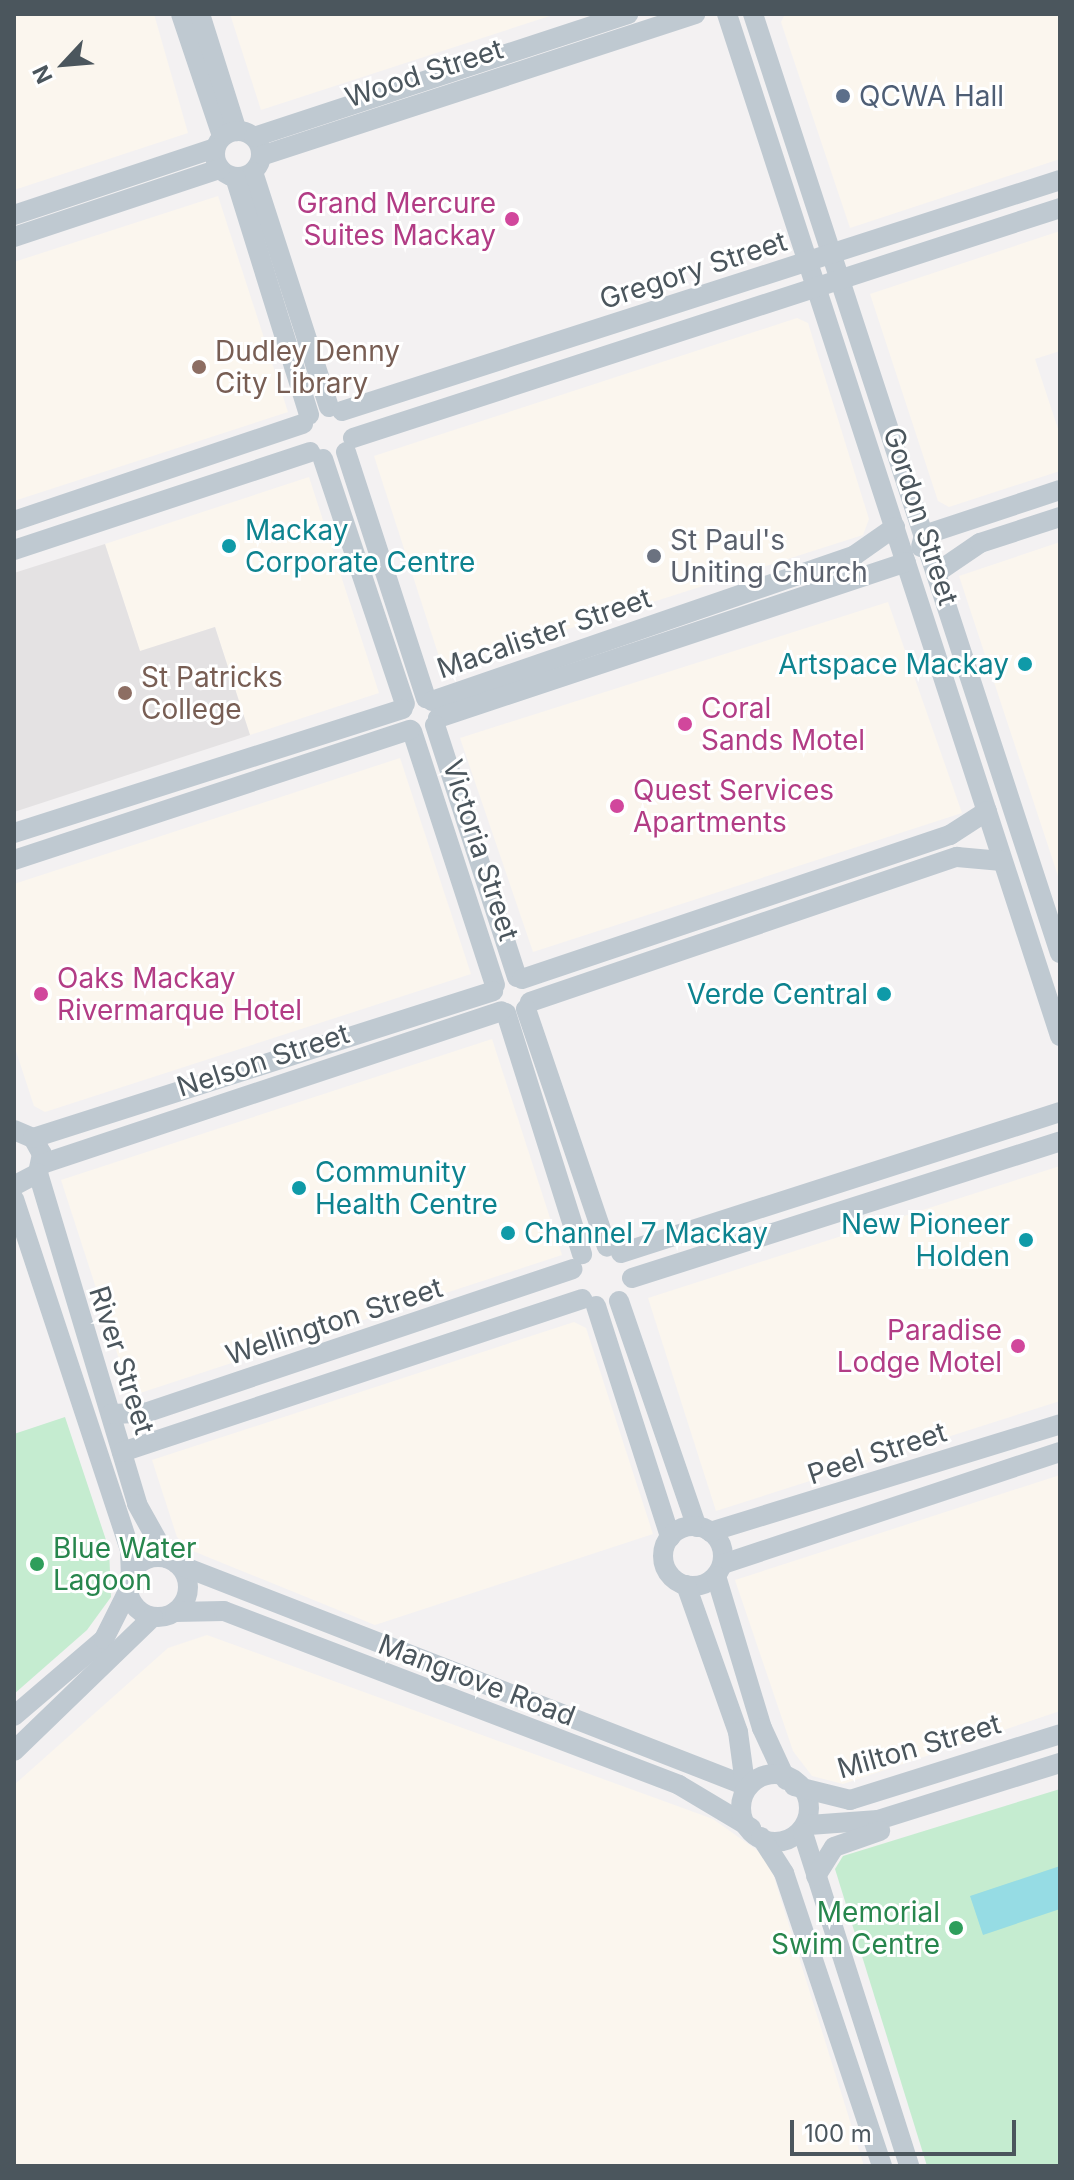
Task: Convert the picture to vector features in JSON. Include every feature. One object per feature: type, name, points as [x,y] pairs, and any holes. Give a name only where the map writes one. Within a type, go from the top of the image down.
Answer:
[{"type":"street","points":[[181,14],[336,409]]},
{"type":"street","points":[[200,14],[316,456],[404,706]]},
{"type":"street","name":"Wood Street","points":[[14,237],[75,217],[122,191],[628,14]]},
{"type":"street","name":"Wood Street","points":[[237,153],[695,14]]},
{"type":"street","name":"Gordon Street","points":[[727,14],[1060,1036]]},
{"type":"street","name":"Gordon Street","points":[[753,14],[1060,953]]},
{"type":"street","name":"Gregory Street","points":[[306,419],[1060,180]]},
{"type":"street","name":"Wood Street","points":[[14,215],[68,197],[122,191]]},
{"type":"street","points":[[68,197],[75,217]]},
{"type":"street","name":"Gregory Street","points":[[316,456],[1060,208]]},
{"type":"street","name":"Victoria Street","points":[[336,409],[528,1005]]},
{"type":"street","points":[[14,521],[306,419]]},
{"type":"street","points":[[898,455],[897,486],[913,540],[906,562]]},
{"type":"street","points":[[14,550],[316,456]]},
{"type":"street","points":[[939,664],[917,563],[924,535],[1060,490]]},
{"type":"street","points":[[936,573],[980,543],[1060,517]]},
{"type":"street","points":[[972,518],[962,539],[980,543]]},
{"type":"street","name":"Macalister Street","points":[[433,710],[855,555],[895,527]]},
{"type":"street","points":[[855,555],[871,564],[862,576]]},
{"type":"street","name":"Macalister Street","points":[[433,710],[906,562]]},
{"type":"street","points":[[14,833],[404,706],[433,710]]},
{"type":"street","name":"Victoria Street","points":[[404,706],[504,1012]]},
{"type":"street","points":[[14,860],[411,730],[433,710]]},
{"type":"street","points":[[520,978],[950,835],[987,811]]},
{"type":"street","points":[[950,835],[965,846],[957,857]]},
{"type":"street","points":[[632,1278],[614,1250],[528,1005],[957,857],[1002,861]]},
{"type":"street","name":"Nelson Street","points":[[20,1129],[520,978]]},
{"type":"street","name":"Nelson Street","points":[[14,1186],[40,1168],[528,1005]]},
{"type":"street","points":[[504,1012],[589,1303],[670,1537],[664,1563],[686,1585],[738,1732],[744,1784],[741,1808],[784,1873],[882,2166]]},
{"type":"street","points":[[614,1250],[1060,1112]]},
{"type":"street","name":"River Street","points":[[20,1129],[40,1168],[143,1523],[172,1561]]},
{"type":"street","points":[[909,2166],[816,1876],[806,1829],[806,1799],[790,1783],[762,1728],[719,1570],[619,1301],[632,1278],[1060,1141]]},
{"type":"street","name":"River Street","points":[[14,1199],[130,1550],[129,1582]]},
{"type":"street","name":"Wellington Street","points":[[111,1414],[145,1413],[614,1250]]},
{"type":"street","name":"Wellington Street","points":[[122,1452],[589,1303],[619,1301]]},
{"type":"street","name":"Peel Street","points":[[670,1537],[1060,1424]]},
{"type":"street","name":"Peel Street","points":[[686,1585],[719,1570],[1060,1452]]},
{"type":"street","points":[[14,1716],[104,1639],[129,1582],[150,1558],[172,1561],[188,1588],[175,1612],[153,1617],[14,1751]]},
{"type":"street","name":"Mangrove Road","points":[[172,1561],[744,1784]]},
{"type":"street","points":[[129,1582],[136,1608],[153,1617]]},
{"type":"street","name":"Mangrove Road","points":[[175,1612],[224,1611],[689,1789],[756,1833]]},
{"type":"street","name":"Milton Street","points":[[790,1783],[850,1800],[1060,1734]]},
{"type":"street","name":"Milton Street","points":[[806,1829],[872,1822],[1060,1763]]},
{"type":"street","points":[[744,1784],[764,1775],[790,1783]]},
{"type":"street","points":[[816,1876],[834,1847],[905,1823],[945,1800]]},
{"type":"street","points":[[756,1833],[776,1841],[806,1829]]},
{"type":"shaded area","points":[[14,14],[154,14],[188,133],[14,190]]},
{"type":"shaded area","points":[[230,14],[556,14],[261,110]]},
{"type":"shaded area","points":[[785,14],[1060,14],[1060,159],[850,228],[781,22]]},
{"type":"shaded area","points":[[218,196],[288,412],[14,501],[14,262]]},
{"type":"shaded area","points":[[1060,231],[1060,351],[1035,359],[1060,435],[1060,471],[949,507],[938,501],[870,294]]},
{"type":"shaded area","points":[[797,318],[808,323],[869,519],[863,535],[443,669],[374,456]]},
{"type":"shaded area","points":[[309,477],[379,693],[250,735],[215,627],[140,652],[105,544]]},
{"type":"shaded area","points":[[1060,542],[1060,882],[959,576]]},
{"type":"shaded area","name":"St Patricks College","points":[[105,544],[140,651],[215,627],[250,735],[14,812],[14,573]]},
{"type":"shaded area","points":[[888,602],[962,813],[533,952],[460,738]]},
{"type":"shaded area","points":[[400,758],[471,974],[45,1112],[34,1106],[14,1045],[14,884]]},
{"type":"shaded area","points":[[492,1039],[562,1255],[131,1396],[61,1180]]},
{"type":"shaded area","points":[[1060,1166],[1060,1401],[716,1511],[648,1298]]},
{"type":"shaded area","points":[[574,1322],[586,1328],[653,1534],[375,1625],[188,1549],[177,1537],[152,1460]]},
{"type":"shaded area","points":[[1060,1475],[1060,1711],[843,1784],[812,1776],[793,1751],[735,1580]]},
{"type":"shaded area","points":[[207,1635],[713,1819],[768,1858],[864,2166],[14,2166],[14,1785],[168,1648]]},
{"type":"green space","points":[[65,1417],[109,1549],[111,1597],[87,1630],[14,1694],[14,1434]]},
{"type":"green space","points":[[1060,1789],[1060,2166],[927,2166],[835,1869],[843,1856]]},
{"type":"water","points":[[1060,1866],[1060,1909],[983,1935],[970,1896]]},
{"type":"place","name":"QCWA Hall","points":[[843,96]]},
{"type":"place","name":"Grand Mercure Suites Mackay","points":[[512,219]]},
{"type":"place","name":"Dudley Denny City Library","points":[[199,367]]},
{"type":"place","name":"Mackay Corporate Centre","points":[[229,546]]},
{"type":"place","name":"St Paul's Uniting Church","points":[[654,556]]},
{"type":"place","name":"Artspace Mackay","points":[[1025,664]]},
{"type":"place","name":"St Patricks College","points":[[125,693]]},
{"type":"place","name":"Coral Sands Motel","points":[[685,724]]},
{"type":"place","name":"Quest Services Apartments","points":[[617,806]]},
{"type":"place","name":"Oaks Mackay Rivermarque Hotel","points":[[41,994]]},
{"type":"place","name":"Verde Central","points":[[884,994]]},
{"type":"place","name":"Community Health Centre","points":[[299,1188]]},
{"type":"place","name":"Channel 7 Mackay","points":[[508,1233]]},
{"type":"place","name":"New Pioneer Holden","points":[[1026,1240]]},
{"type":"place","name":"Paradise Lodge Motel","points":[[1018,1346]]},
{"type":"place","name":"Blue Water Lagoon","points":[[37,1564]]},
{"type":"place","name":"Memorial Swim Centre","points":[[956,1928]]}]
